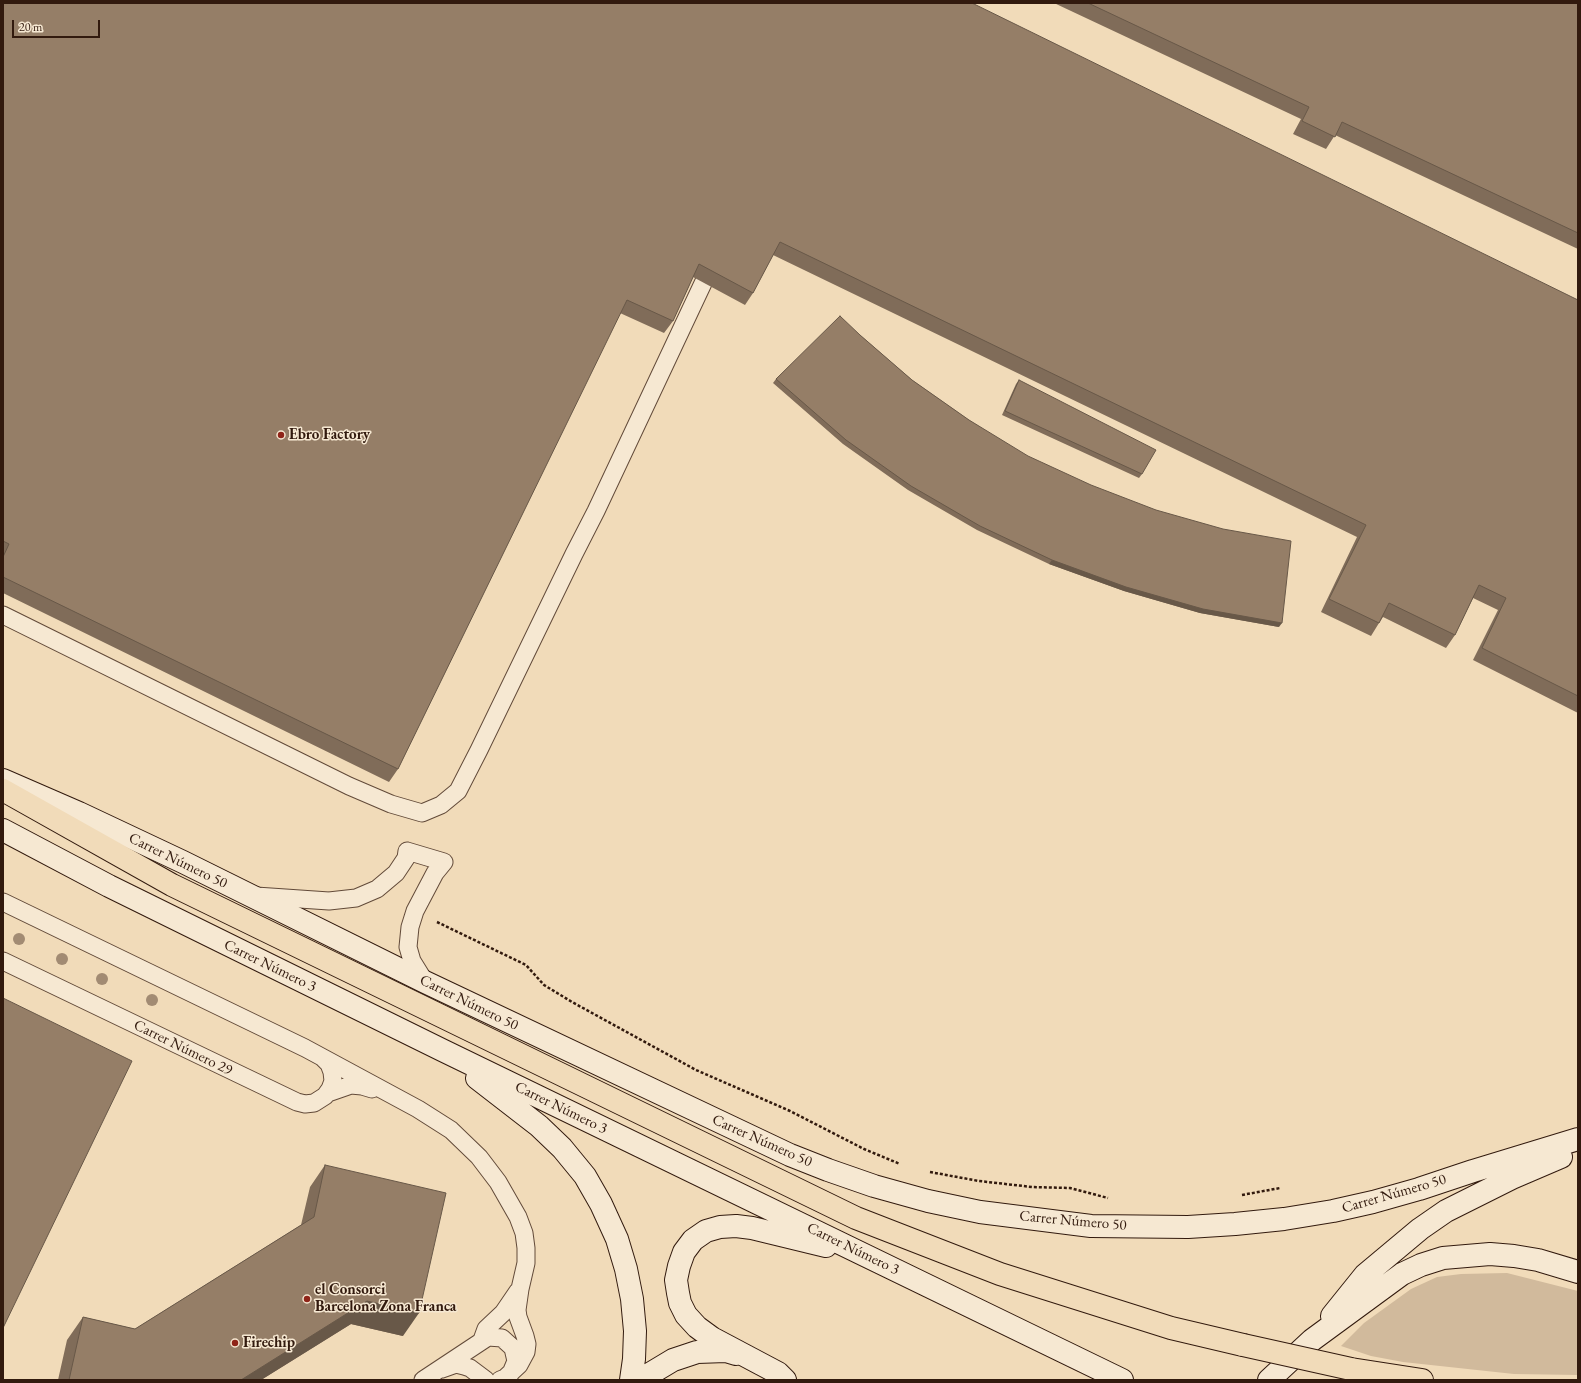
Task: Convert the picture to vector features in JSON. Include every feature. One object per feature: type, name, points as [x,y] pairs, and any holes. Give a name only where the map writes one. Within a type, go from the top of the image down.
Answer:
[{"type":"highway","points":[[3,790],[172,885],[856,1218],[1000,1274],[1171,1328],[1351,1369],[1422,1380]]},
{"type":"street","name":"Carrer Número 50","points":[[3,780],[183,862],[425,982],[790,1155],[828,1170],[928,1201],[980,1212],[1091,1226],[1188,1227],[1235,1224],[1284,1219],[1333,1211],[1388,1198],[1578,1139]]},
{"type":"street","name":"Carrer Número 3","points":[[3,830],[109,886],[442,1050],[1122,1380]]},
{"type":"street","points":[[442,1050],[544,1130],[562,1148],[584,1176],[601,1204],[617,1238],[626,1269],[632,1299],[635,1331],[631,1380]]},
{"type":"street","points":[[1312,1340],[1365,1275],[1420,1229],[1446,1211],[1512,1178],[1578,1149]]},
{"type":"street","points":[[785,1380],[778,1373],[752,1358],[712,1338],[697,1327],[686,1315],[680,1303],[676,1280],[684,1252],[693,1240],[706,1231],[720,1227],[736,1226],[752,1228],[868,1256]]},
{"type":"street","points":[[1269,1380],[1312,1340],[1402,1274],[1421,1265],[1442,1258],[1490,1254],[1538,1260],[1563,1266],[1578,1272]]},
{"type":"street","points":[[644,1380],[648,1375],[673,1360],[697,1352],[726,1352],[752,1358]]},
{"type":"lane","points":[[3,615],[349,786],[391,804],[422,813],[441,805],[458,791],[479,750],[596,511],[720,247]]},
{"type":"lane","points":[[247,895],[329,901],[356,898],[377,889],[396,873],[406,858],[406,851],[444,862],[435,873],[415,911],[410,927],[408,947],[412,961],[425,982]]},
{"type":"lane","points":[[3,902],[323,1058],[418,1109],[450,1130],[479,1158],[498,1182],[518,1217],[524,1234],[526,1264],[520,1289],[518,1317],[527,1344],[523,1360],[505,1377]]},
{"type":"lane","name":"Carrer Número 29","points":[[3,961],[297,1102],[306,1104],[314,1103],[322,1099],[328,1093],[351,1086],[362,1086],[391,1094]]},
{"type":"lane","points":[[323,1058],[329,1064],[333,1076],[332,1085],[328,1093]]},
{"type":"lane","points":[[480,1376],[471,1357],[473,1350],[486,1329],[503,1313],[520,1289]]},
{"type":"lane","points":[[430,1376],[479,1342],[488,1337],[495,1337],[502,1338],[513,1348],[516,1361],[505,1377]]},
{"type":"lane","points":[[430,1376],[456,1364],[470,1368],[480,1376]]},
{"type":"path","points":[[434,921],[526,965],[544,985],[696,1070],[790,1111],[864,1150],[904,1165]]},
{"type":"path","name":"Carrer Número 50","points":[[923,1171],[979,1181],[1032,1187],[1070,1188],[1115,1200]]},
{"type":"path","points":[[1234,1196],[1280,1188]]},
{"type":"shaded area","points":[[1507,1273],[1578,1291],[1578,1375],[1514,1374],[1403,1362],[1371,1356],[1341,1346],[1364,1323],[1411,1289],[1437,1277],[1461,1274]]},
{"type":"building","name":"Ebro Factory","points":[[3,3],[972,3],[1578,300],[1578,696],[1482,648],[1506,598],[1479,585],[1455,635],[1389,603],[1379,623],[1329,599],[1366,525],[780,242],[753,293],[699,264],[673,321],[627,300],[398,769],[3,577],[3,557],[9,544],[3,541]]},
{"type":"building","points":[[1088,3],[1578,3],[1578,233],[1342,122],[1335,137],[1302,121],[1309,107]]},
{"type":"building","points":[[840,316],[912,380],[969,420],[1028,456],[1091,485],[1156,510],[1223,529],[1291,541],[1282,623],[1203,609],[1126,587],[1052,560],[980,526],[911,486],[846,440],[776,379]]},
{"type":"building","points":[[1019,380],[1156,450],[1142,474],[1005,411]]},
{"type":"building","points":[[3,998],[132,1061],[3,1328]]},
{"type":"building","name":"el Consorci Barcelona Zona Franca","points":[[325,1165],[446,1193],[419,1313],[367,1301],[241,1380],[69,1380],[83,1317],[135,1329],[314,1217]]},
{"type":"place","name":"Ebro Factory","points":[[281,435]]},
{"type":"place","name":"el Consorci Barcelona Zona Franca","points":[[307,1299]]},
{"type":"place","name":"Firechip","points":[[235,1343]]}]
